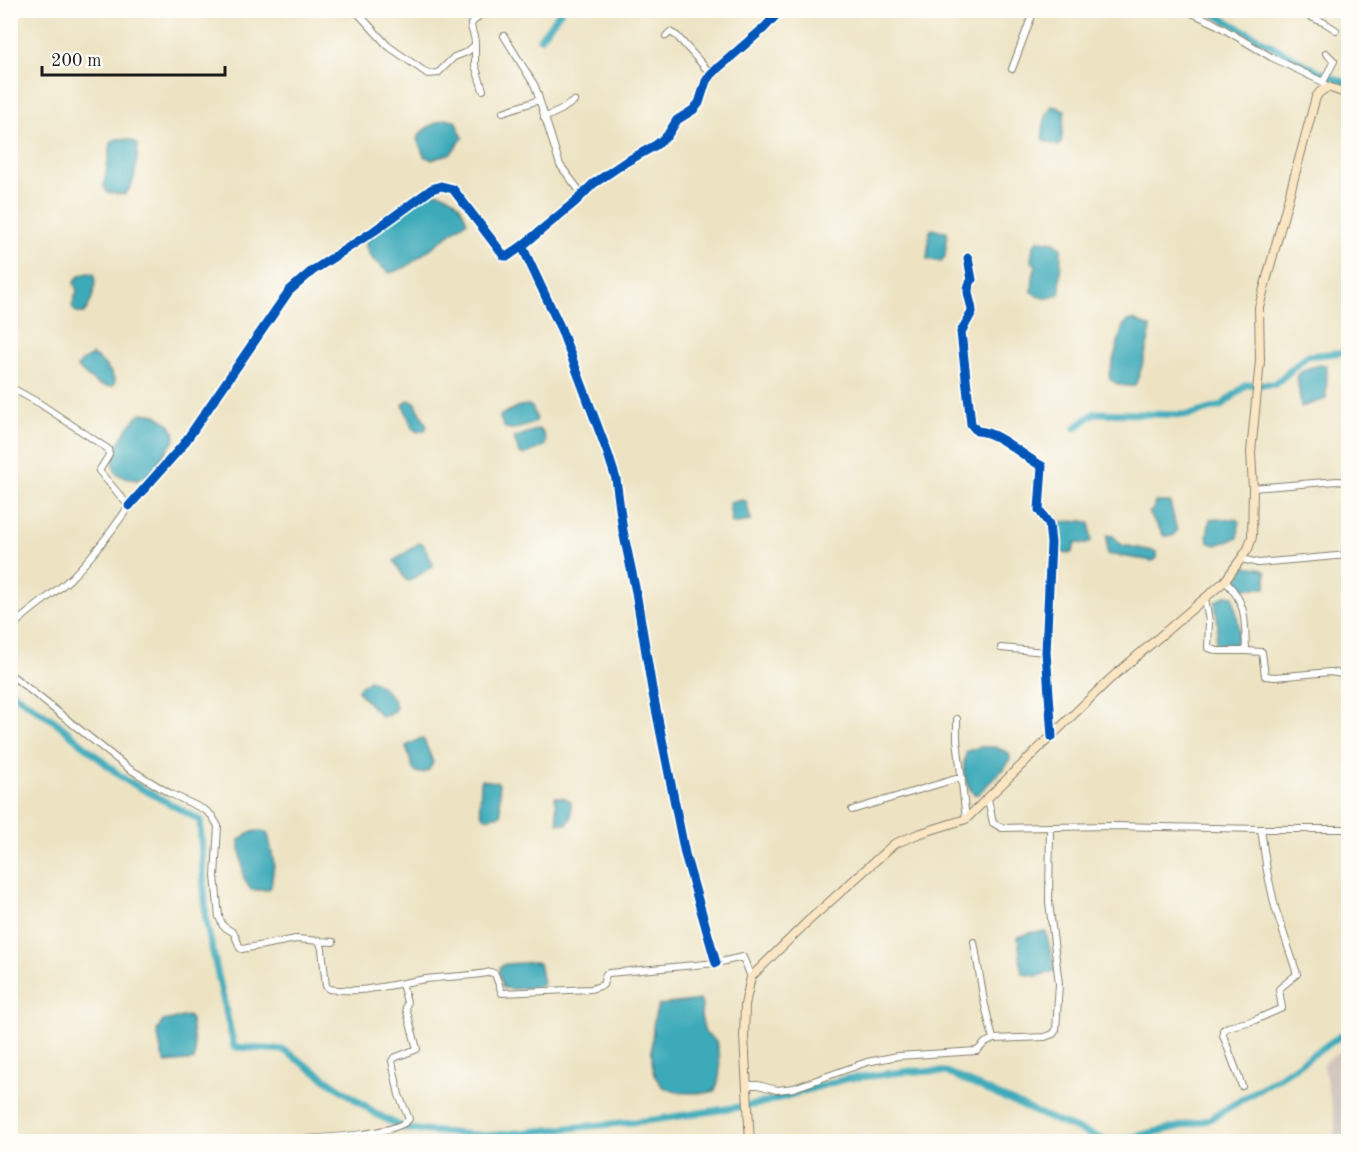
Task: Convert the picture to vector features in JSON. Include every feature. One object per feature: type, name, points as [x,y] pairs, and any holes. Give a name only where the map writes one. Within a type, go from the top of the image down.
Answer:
[{"type":"main road","points":[[750,1137],[744,1005],[751,977],[806,923],[894,844],[966,819],[1110,679],[1225,582],[1242,559],[1252,537],[1251,452],[1257,399],[1260,307],[1316,97],[1325,83],[1348,93]]},
{"type":"street","points":[[355,10],[388,46],[428,74],[438,73],[454,57],[475,45]]},
{"type":"street","points":[[483,90],[475,65],[476,39],[471,24],[485,10]]},
{"type":"street","points":[[10,628],[70,579],[100,546],[129,506],[183,445],[288,291],[312,271],[374,231],[432,189],[441,186],[453,189],[504,256],[508,256],[568,209],[582,194],[667,136],[677,120],[693,110],[699,103],[706,81],[711,74],[764,28],[781,10]]},
{"type":"street","points":[[980,10],[988,13],[992,10]]},
{"type":"street","points":[[1012,69],[1034,10]]},
{"type":"street","points":[[1185,10],[1212,22],[1271,57],[1325,83],[1329,68],[1334,61],[1334,58],[1326,53]]},
{"type":"street","points":[[1295,10],[1325,22],[1336,30]]},
{"type":"street","points":[[666,36],[670,32],[677,36],[711,74]]},
{"type":"street","points":[[504,36],[535,86],[561,165],[582,194]]},
{"type":"street","points":[[503,112],[539,100]]},
{"type":"street","points":[[544,118],[574,101]]},
{"type":"street","points":[[522,246],[561,329],[616,479],[622,531],[636,592],[652,689],[685,855],[716,963]]},
{"type":"street","points":[[968,258],[972,280],[968,285],[972,312],[961,332],[971,424],[977,431],[987,431],[1042,466],[1038,510],[1049,524],[1051,543],[1046,651],[1052,737]]},
{"type":"street","points":[[10,387],[39,403],[108,449],[109,455],[99,471],[129,506]]},
{"type":"street","points":[[1253,488],[1348,482]]},
{"type":"street","points":[[1242,559],[1258,563],[1348,555]]},
{"type":"street","points":[[1225,582],[1239,596],[1246,651]]},
{"type":"street","points":[[1205,599],[1209,621],[1208,648],[1218,651],[1262,652],[1264,674],[1267,677],[1314,672],[1348,675]]},
{"type":"street","points":[[1001,648],[1046,651]]},
{"type":"street","points":[[10,674],[128,768],[212,816],[218,826],[219,840],[215,876],[219,917],[223,926],[234,933],[240,948],[296,939],[333,942]]},
{"type":"street","points":[[957,719],[966,819]]},
{"type":"street","points":[[852,810],[962,777]]},
{"type":"street","points":[[988,799],[993,823],[1002,828],[1152,826],[1261,829],[1348,828]]},
{"type":"street","points":[[746,1086],[758,1085],[777,1090],[794,1088],[833,1075],[851,1066],[888,1058],[977,1051],[993,1039],[1045,1037],[1053,1034],[1056,1030],[1059,984],[1049,902],[1050,827]]},
{"type":"street","points":[[1242,1086],[1223,1030],[1255,1020],[1282,1008],[1280,988],[1297,974],[1275,907],[1261,829]]},
{"type":"street","points":[[319,940],[328,989],[341,991],[369,989],[424,979],[466,977],[491,972],[495,974],[499,991],[502,993],[591,989],[603,985],[606,974],[609,973],[716,963],[743,957],[751,977]]},
{"type":"street","points":[[974,942],[993,1039]]},
{"type":"street","points":[[251,1142],[344,1139],[402,1126],[409,1119],[399,1095],[393,1061],[417,1049],[402,984]]},
{"type":"shaded area","points":[[1348,1046],[1348,1141],[1335,1141],[1335,1121],[1323,1063]]},
{"type":"water","points":[[1052,106],[1065,110],[1061,143],[1058,146],[1044,141],[1043,137],[1044,123]]},
{"type":"water","points":[[445,119],[455,121],[463,138],[451,153],[432,160],[424,156],[417,139],[425,129]]},
{"type":"water","points":[[116,139],[131,140],[138,146],[134,179],[124,195],[107,192],[104,186],[111,143]]},
{"type":"water","points":[[427,193],[447,195],[455,201],[462,209],[467,221],[406,267],[390,273],[376,263],[369,254],[366,239]]},
{"type":"water","points":[[932,229],[947,232],[945,257],[940,262],[927,259]]},
{"type":"water","points":[[1041,240],[1054,242],[1061,247],[1059,294],[1048,298],[1032,292],[1036,265],[1031,261],[1033,246]]},
{"type":"water","points":[[94,274],[93,294],[84,313],[78,313],[72,306],[77,291],[74,282],[80,275]]},
{"type":"water","points":[[1133,320],[1150,327],[1150,332],[1136,382],[1134,386],[1128,386],[1112,381],[1109,374],[1123,326]]},
{"type":"water","points":[[92,355],[111,373],[115,381],[113,386],[98,384],[77,367]]},
{"type":"water","points":[[1326,365],[1327,369],[1326,399],[1301,407],[1297,375],[1308,368]]},
{"type":"water","points":[[408,400],[415,402],[427,426],[425,430],[418,432],[413,429],[403,405]]},
{"type":"water","points":[[519,406],[532,407],[537,420],[520,428],[504,427],[501,415]]},
{"type":"water","points":[[142,413],[156,415],[168,423],[174,432],[175,439],[149,475],[137,480],[125,478],[116,473],[114,458],[116,449],[125,432]]},
{"type":"water","points":[[538,429],[545,436],[545,446],[524,455],[519,453],[514,438]]},
{"type":"water","points":[[746,501],[751,521],[732,524],[729,503]]},
{"type":"water","points":[[1155,502],[1170,502],[1177,531],[1173,536],[1164,536],[1149,513]]},
{"type":"water","points":[[1210,519],[1236,519],[1239,522],[1238,538],[1216,545],[1208,542]]},
{"type":"water","points":[[1084,521],[1090,523],[1091,541],[1087,544],[1075,543],[1073,552],[1068,554],[1054,550],[1052,522]]},
{"type":"water","points":[[1107,535],[1113,536],[1122,545],[1157,552],[1157,558],[1153,561],[1107,554]]},
{"type":"water","points":[[419,543],[423,544],[433,566],[409,581],[394,561]]},
{"type":"water","points":[[1244,566],[1259,568],[1266,572],[1266,588],[1236,586],[1235,580],[1241,575]]},
{"type":"water","points":[[1226,595],[1233,596],[1239,632],[1234,644],[1222,648],[1215,645],[1218,625],[1215,602]]},
{"type":"water","points":[[369,680],[377,683],[389,695],[395,703],[394,711],[382,717],[359,693],[358,689]]},
{"type":"water","points":[[421,738],[433,762],[427,771],[419,773],[413,769],[406,746]]},
{"type":"water","points":[[980,747],[995,747],[1009,753],[1010,759],[978,794],[974,794],[965,779],[964,762],[967,751]]},
{"type":"water","points":[[481,780],[499,784],[501,815],[486,818],[482,815]]},
{"type":"water","points":[[555,797],[565,798],[571,802],[571,818],[567,824],[558,823]]},
{"type":"water","points":[[250,832],[267,832],[269,838],[274,864],[271,887],[267,890],[251,890],[244,879],[239,840]]},
{"type":"water","points":[[1033,932],[1046,932],[1055,971],[1038,976],[1022,974],[1018,937]]},
{"type":"water","points":[[539,963],[543,983],[541,986],[503,988],[500,967],[505,964]]},
{"type":"water","points":[[700,1000],[705,1033],[716,1041],[720,1073],[717,1086],[714,1092],[685,1093],[665,1088],[658,1081],[652,1059],[654,1023],[659,1005]]},
{"type":"water","points":[[188,1016],[191,1020],[194,1060],[166,1063],[157,1031],[163,1021]]},
{"type":"waterway","points":[[540,38],[562,10]]},
{"type":"waterway","points":[[1207,10],[1319,72],[1348,84]]},
{"type":"waterway","points":[[1075,428],[1095,413],[1189,415],[1221,406],[1246,385],[1275,384],[1307,356],[1348,352]]},
{"type":"waterway","points":[[10,691],[57,723],[124,779],[200,820],[206,921],[234,1047],[284,1050],[378,1115],[406,1129],[487,1136],[653,1120],[759,1104],[845,1079],[911,1071],[946,1072],[1049,1118],[1110,1142]]},
{"type":"waterway","points":[[1111,1142],[1208,1120],[1286,1073],[1348,1031]]},
{"type":"cycle path","points":[[716,963],[685,854],[652,689],[623,531],[616,479],[561,329],[522,246],[593,184],[667,136],[677,120],[693,110],[699,103],[706,81],[711,74],[764,28],[781,10]]},
{"type":"cycle path","points":[[129,506],[183,445],[289,291],[312,271],[374,231],[432,189],[441,186],[453,189],[504,256],[508,256],[522,246]]},
{"type":"cycle path","points":[[968,258],[972,280],[968,292],[972,312],[961,332],[971,424],[977,431],[1001,439],[1042,466],[1039,510],[1049,524],[1051,543],[1046,652],[1052,737]]}]
